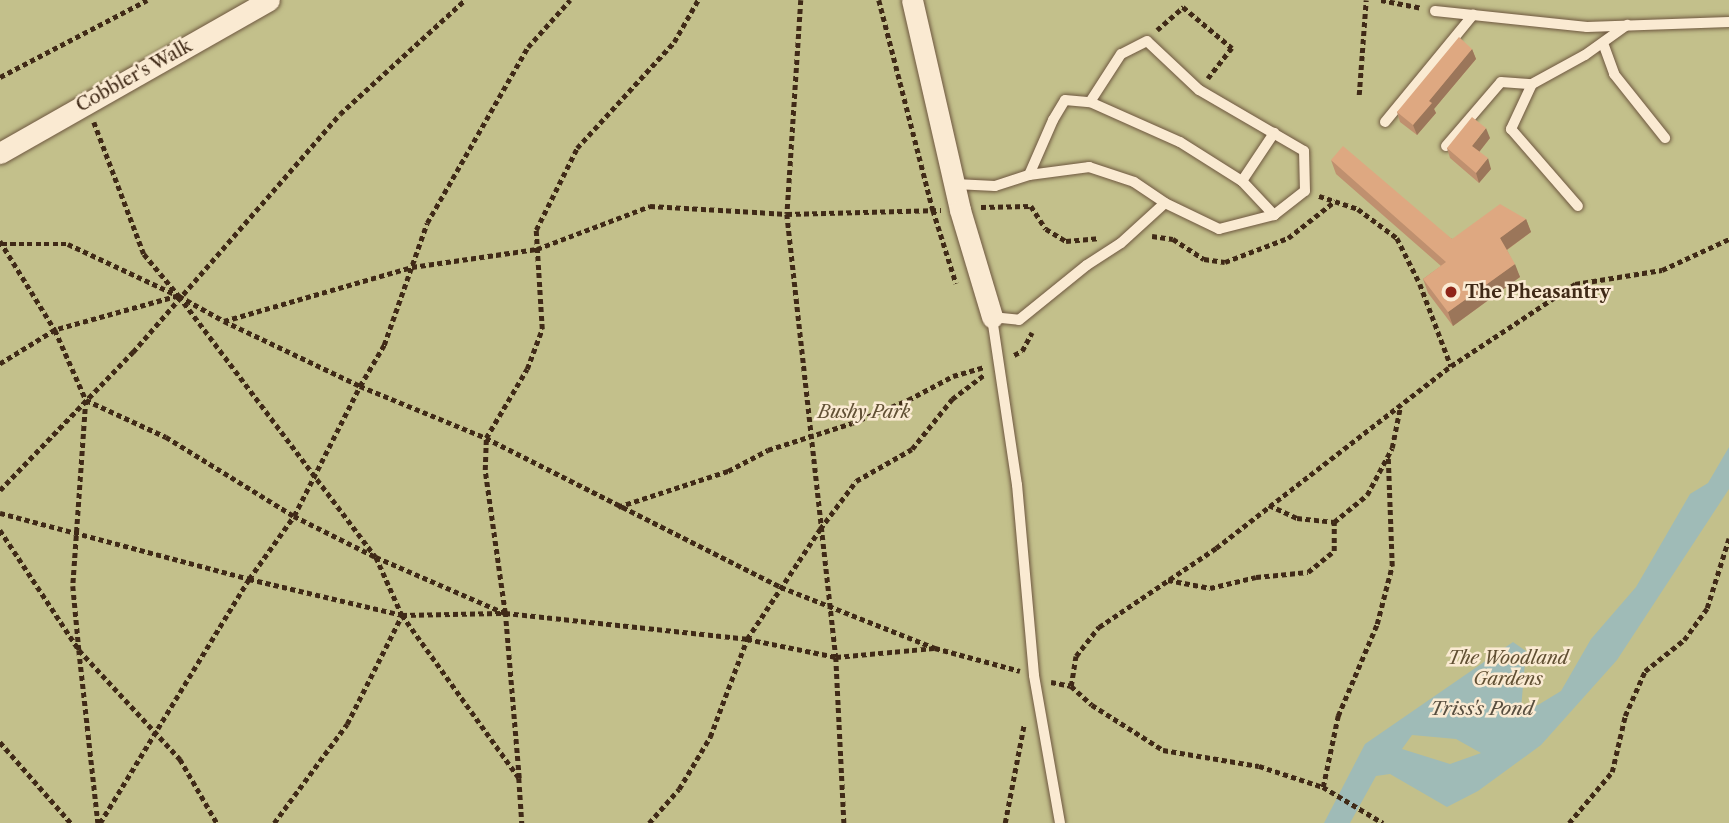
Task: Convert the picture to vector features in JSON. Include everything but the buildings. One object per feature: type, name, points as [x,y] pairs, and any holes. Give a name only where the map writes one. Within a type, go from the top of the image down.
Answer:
[{"type":"street","name":"Cobbler's Walk","points":[[0,153],[268,0]]},
{"type":"street","points":[[912,0],[960,210],[992,317]]},
{"type":"lane","points":[[1435,11],[1587,27],[1729,22]]},
{"type":"lane","points":[[1385,122],[1473,15]]},
{"type":"lane","points":[[1446,146],[1501,82],[1532,84],[1602,43],[1627,25]]},
{"type":"lane","points":[[955,184],[995,186],[1030,176],[1089,167],[1134,182],[1165,203],[1219,229],[1273,215],[1305,191],[1304,151],[1199,90],[1147,41],[1121,54],[1090,102]]},
{"type":"lane","points":[[1602,43],[1614,74],[1665,138]]},
{"type":"lane","points":[[1532,84],[1511,129],[1578,206]]},
{"type":"lane","points":[[1030,176],[1052,120],[1065,100],[1090,102],[1180,142],[1242,181],[1273,215]]},
{"type":"lane","points":[[1242,181],[1273,133]]},
{"type":"lane","points":[[1060,823],[1034,676],[1017,485],[992,317],[1019,320],[1087,265],[1121,243],[1165,203]]},
{"type":"path","points":[[0,77],[147,0]]},
{"type":"path","points":[[0,490],[133,352],[340,114],[465,0]]},
{"type":"path","points":[[99,823],[249,579],[294,516],[360,386],[384,345],[427,223],[528,47],[570,0]]},
{"type":"path","points":[[522,823],[505,613],[485,470],[486,438],[527,369],[542,328],[536,230],[577,148],[674,42],[698,0]]},
{"type":"path","points":[[801,0],[787,215],[836,657],[844,823]]},
{"type":"path","points":[[1359,96],[1366,0]]},
{"type":"path","points":[[1381,0],[1435,11]]},
{"type":"path","points":[[1147,41],[1183,7],[1232,48],[1199,90]]},
{"type":"path","points":[[86,102],[144,254],[179,296],[376,557],[402,615],[519,778]]},
{"type":"path","points":[[1305,191],[1358,209],[1397,238],[1420,284],[1451,366]]},
{"type":"path","points":[[223,321],[412,267],[537,249],[650,206],[787,215],[960,210]]},
{"type":"path","points":[[1072,686],[1076,656],[1099,627],[1216,548],[1451,366],[1575,284],[1662,270],[1729,239]]},
{"type":"path","points":[[1,242],[68,244],[360,386],[486,438],[781,587],[935,648],[1059,685],[1072,686],[1092,705],[1163,750],[1259,766],[1323,787],[1383,823]]},
{"type":"path","points":[[1,242],[55,330],[86,400],[73,586],[99,823]]},
{"type":"path","points":[[0,364],[55,330],[179,296]]},
{"type":"path","points":[[618,507],[728,471],[768,450],[908,400],[953,376],[1000,363]]},
{"type":"path","points":[[649,823],[679,789],[710,737],[747,639],[820,529],[856,481],[912,449],[953,399],[1000,363]]},
{"type":"path","points":[[86,400],[166,437],[294,516],[376,557],[505,613]]},
{"type":"path","points":[[1269,505],[1297,518],[1334,522],[1367,495],[1388,456],[1400,407]]},
{"type":"path","points":[[1323,787],[1338,716],[1377,624],[1392,566],[1388,456]]},
{"type":"path","points":[[0,513],[249,579],[402,615],[505,613],[747,639],[836,657],[935,648]]},
{"type":"path","points":[[1168,580],[1210,588],[1256,577],[1308,572],[1334,551],[1334,522]]},
{"type":"path","points":[[0,530],[79,650],[180,759],[217,823]]},
{"type":"path","points":[[1569,823],[1612,772],[1625,716],[1645,671],[1684,640],[1707,608],[1729,538]]},
{"type":"path","points":[[274,823],[347,724],[402,615]]},
{"type":"path","points":[[1005,823],[1026,716]]},
{"type":"path","points":[[0,742],[71,823]]},
{"type":"green space","name":"Bushy Park","points":[[0,0],[1729,0],[1729,823],[0,823]]},
{"type":"water","name":"Triss's Pond","points":[[1729,447],[1729,489],[1617,660],[1541,745],[1478,791],[1447,807],[1390,774],[1376,776],[1350,823],[1324,823],[1365,744],[1513,642],[1526,651],[1521,709],[1538,705],[1561,691],[1591,639],[1636,587],[1690,494],[1708,483]],"holes":[[[1412,735],[1456,739],[1481,753],[1450,764],[1402,749]]]},
{"type":"place","name":"The Pheasantry","points":[[1451,292]]},
{"type":"park label","name":"The Woodland Gardens","points":[[1508,669]]}]
